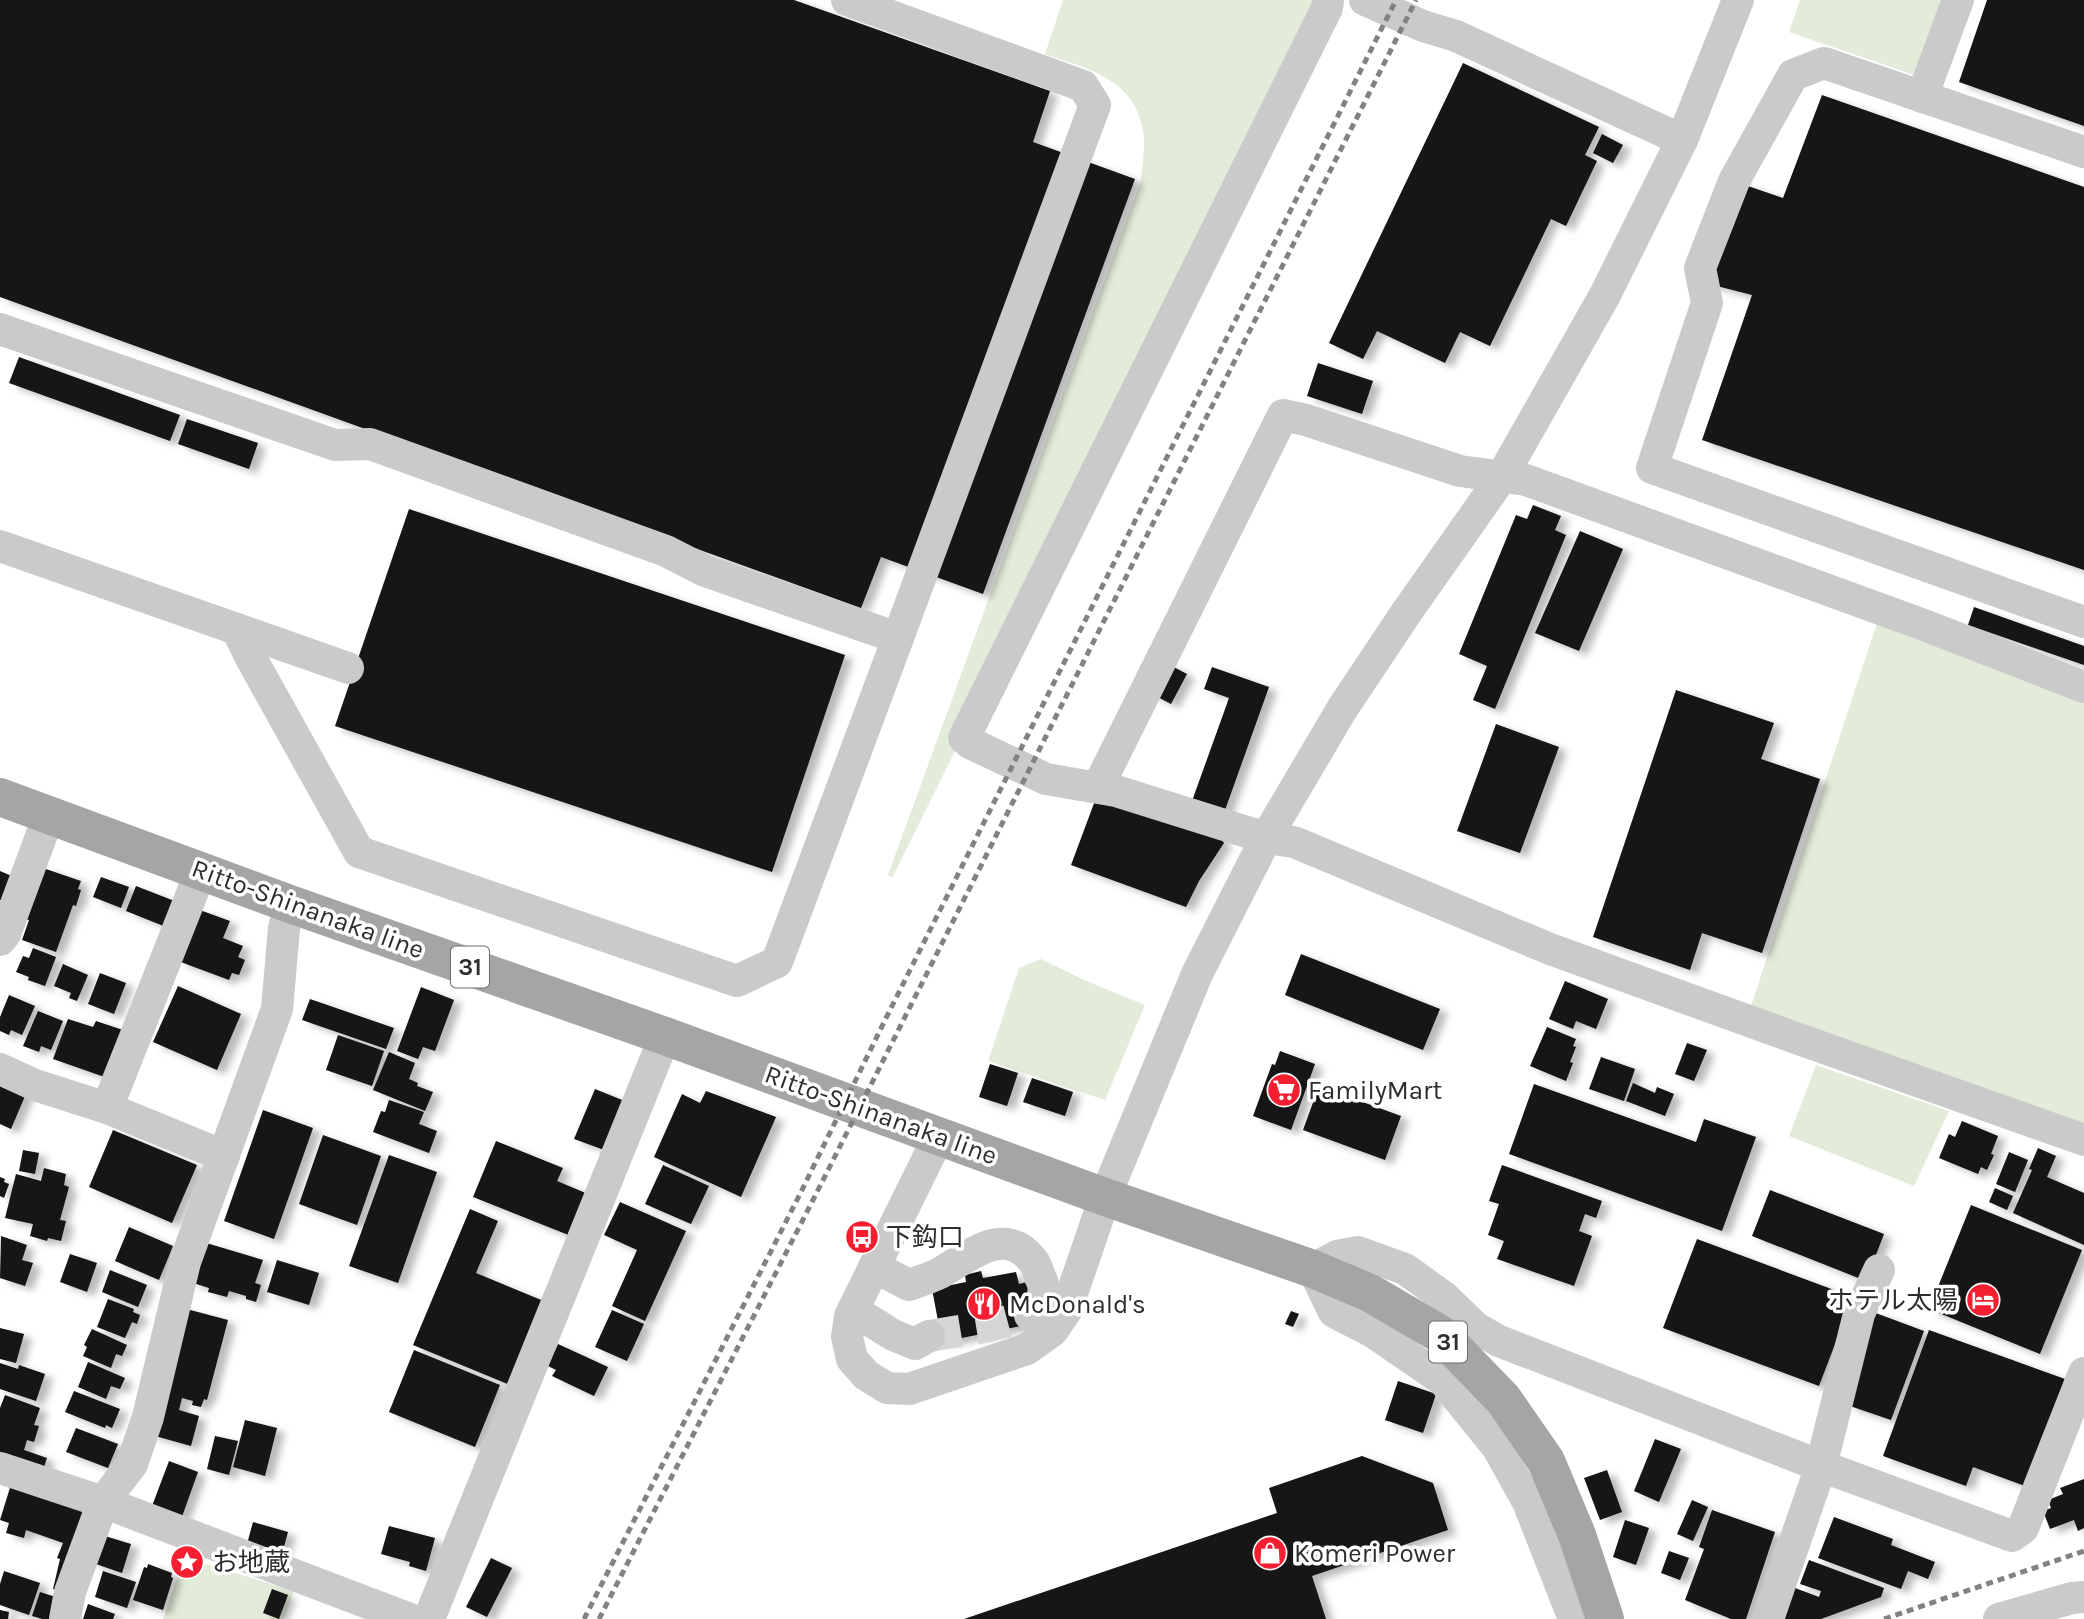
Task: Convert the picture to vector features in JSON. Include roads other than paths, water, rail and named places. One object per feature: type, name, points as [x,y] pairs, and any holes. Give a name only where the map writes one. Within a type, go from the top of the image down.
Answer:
[{"type":"main road","name":"Ritto-Shinanaka line","points":[[0,797],[1105,1197],[1313,1269],[1370,1293],[1440,1334],[1503,1399],[1546,1461],[1577,1535],[1605,1619]]},
{"type":"street","points":[[237,629],[359,852],[737,981],[777,962],[1095,105],[1083,86],[846,0]]},
{"type":"street","points":[[1328,0],[1327,8],[964,738],[1046,779],[1098,787],[1266,838],[1294,842],[1550,949],[2084,1140]]},
{"type":"street","points":[[1365,0],[1423,26],[1457,36],[1682,140]]},
{"type":"street","points":[[939,1136],[850,1316],[848,1337],[852,1359],[866,1375],[887,1388],[909,1389],[1027,1349],[1052,1332],[1066,1311],[1105,1197],[1197,974],[1266,838],[1342,709],[1501,478],[1605,295],[1682,140],[1738,0]]},
{"type":"street","points":[[1922,97],[1958,0]]},
{"type":"street","points":[[2084,152],[1825,63],[1793,75],[1734,181],[1700,268],[1707,303],[1652,468],[2084,622]]},
{"type":"street","points":[[0,329],[335,445],[370,444],[666,551],[705,572],[898,638]]},
{"type":"street","points":[[1098,787],[1283,415],[1306,419],[1460,471],[1526,480],[1924,625],[2084,687]]},
{"type":"street","points":[[0,545],[348,668]]},
{"type":"street","points":[[0,940],[5,934],[49,815]]},
{"type":"street","points":[[107,1108],[201,871]]},
{"type":"street","points":[[65,1619],[70,1592],[103,1502],[132,1464],[148,1417],[185,1262],[278,1009],[284,928],[290,904]]},
{"type":"street","points":[[429,1619],[665,1036]]},
{"type":"street","points":[[0,1069],[35,1085],[107,1108],[224,1156]]},
{"type":"street","points":[[874,1267],[909,1285],[936,1275],[981,1248],[1002,1242],[1021,1249],[1036,1264],[1043,1282],[1044,1293],[1037,1309],[1030,1315]]},
{"type":"street","points":[[1574,1619],[1528,1502],[1498,1448],[1443,1380],[1373,1332],[1334,1312],[1313,1269],[1337,1256],[1358,1252],[1405,1269],[1444,1297],[1476,1328],[1499,1341],[2012,1536],[2023,1528],[2084,1373]]},
{"type":"street","points":[[1768,1619],[1821,1465],[1859,1314],[1879,1270]]},
{"type":"street","points":[[853,1310],[893,1335],[915,1344],[929,1336]]},
{"type":"street","points":[[0,1468],[103,1502],[410,1619]]},
{"type":"street","points":[[1999,1619],[2084,1597]]},
{"type":"tunnel","points":[[929,1336],[989,1326],[1030,1315]]},
{"type":"railway","points":[[584,1619],[800,1194],[1396,0]]},
{"type":"railway","points":[[599,1619],[813,1200],[1416,0]]},
{"type":"railway","points":[[1884,1619],[2084,1551]]},
{"type":"place","name":"FamilyMart","points":[[1284,1090]]},
{"type":"place","name":"下鈎口","points":[[862,1237]]},
{"type":"place","name":"ホテル太陽","points":[[1983,1300]]},
{"type":"place","name":"McDonald's","points":[[984,1304]]},
{"type":"place","name":"Komeri Power","points":[[1270,1553]]},
{"type":"place","name":"お地蔵","points":[[187,1562]]}]
